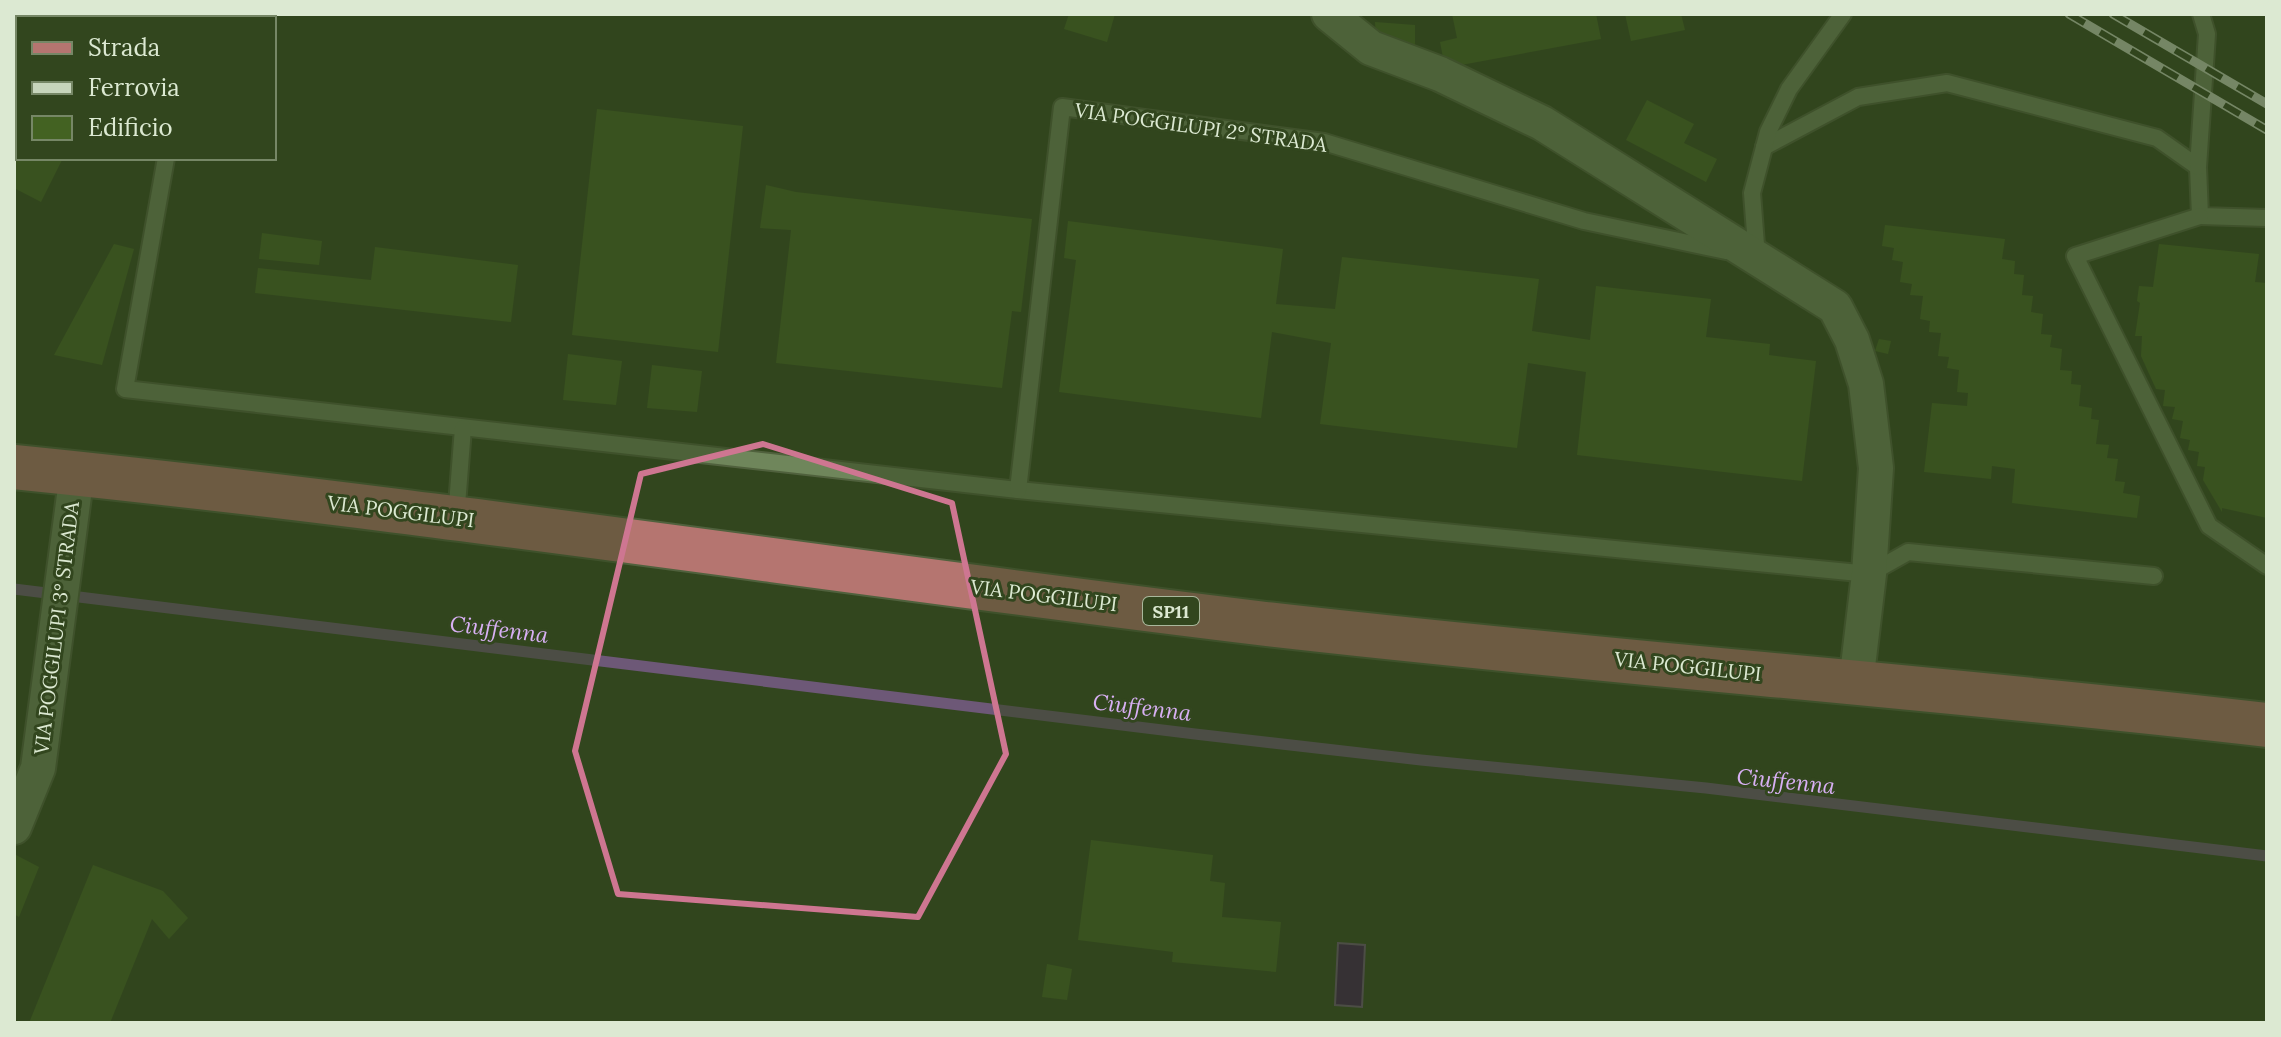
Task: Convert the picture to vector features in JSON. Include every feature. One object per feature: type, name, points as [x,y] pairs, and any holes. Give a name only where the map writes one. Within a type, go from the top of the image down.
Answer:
[{"type":"main road","name":"VIA POGGILUPI","points":[[14,467],[74,493],[456,518],[1260,623],[2267,725]]},
{"type":"street","name":"VIA POGGILUPI 2° STRADA","points":[[1329,14],[1371,48],[1440,74],[1542,123],[1835,307],[1852,340],[1866,384],[1876,468],[1869,574],[1856,683]]},
{"type":"street","name":"VIA POGGILUPI 3° STRADA","points":[[14,827],[38,768],[74,493]]},
{"type":"lane","points":[[1757,258],[1752,193],[1768,132],[1789,89],[1843,14]]},
{"type":"lane","points":[[2200,216],[2198,167],[2207,34],[2201,14]]},
{"type":"lane","points":[[1764,147],[1858,97],[1947,83],[2157,138],[2198,167]]},
{"type":"lane","name":"VIA POGGILUPI 2° STRADA","points":[[1018,490],[1062,107],[1324,142],[1584,221],[1757,258]]},
{"type":"lane","points":[[166,160],[125,389],[1018,490],[1869,574],[1908,552],[2154,576]]},
{"type":"lane","points":[[2267,218],[2200,216],[2075,256],[2209,526],[2267,566]]},
{"type":"lane","points":[[456,518],[463,428]]},
{"type":"highlighted area","points":[[763,444],[952,503],[1006,754],[918,917],[618,894],[575,751],[641,474]]},
{"type":"shaded area","points":[[1338,943],[1365,945],[1362,1007],[1335,1005]]},
{"type":"building","points":[[70,14],[115,14],[114,16]]},
{"type":"building","points":[[1069,14],[1115,14],[1107,42],[1064,29]]},
{"type":"building","points":[[1452,14],[1596,14],[1601,39],[1445,68],[1440,42],[1457,38]]},
{"type":"building","points":[[1625,14],[1681,14],[1685,30],[1631,41]]},
{"type":"building","points":[[1375,22],[1415,25],[1415,56],[1376,37]]},
{"type":"building","points":[[1647,100],[1694,124],[1684,143],[1717,159],[1706,182],[1626,140]]},
{"type":"building","points":[[597,109],[743,126],[718,352],[572,335]]},
{"type":"building","points":[[14,123],[16,160],[62,160],[41,202],[14,188]]},
{"type":"building","points":[[766,185],[796,192],[1032,219],[1021,312],[1012,311],[1002,388],[776,363],[791,230],[760,228]]},
{"type":"building","points":[[1068,221],[1283,249],[1276,304],[1335,309],[1342,257],[1539,279],[1532,331],[1590,340],[1596,286],[1711,299],[1706,337],[1770,344],[1769,355],[1816,361],[1802,481],[1577,455],[1586,372],[1528,363],[1517,448],[1320,424],[1331,343],[1272,332],[1261,418],[1059,392],[1076,260],[1064,258]]},
{"type":"building","points":[[1885,225],[2005,239],[2002,259],[2015,261],[2014,274],[2024,275],[2022,295],[2033,296],[2031,312],[2043,314],[2041,334],[2052,335],[2050,347],[2062,349],[2060,370],[2072,371],[2071,384],[2081,385],[2079,406],[2092,408],[2091,419],[2099,420],[2096,444],[2109,445],[2107,458],[2118,459],[2115,481],[2125,482],[2123,493],[2140,496],[2137,518],[2012,503],[2015,469],[1992,466],[1991,479],[1924,472],[1932,403],[1967,406],[1968,393],[1957,392],[1959,370],[1947,368],[1949,357],[1938,356],[1941,333],[1929,332],[1930,321],[1920,319],[1923,296],[1910,295],[1912,284],[1900,282],[1903,262],[1892,260],[1894,248],[1882,246]]},
{"type":"building","points":[[262,233],[322,241],[319,265],[259,259]]},
{"type":"building","points":[[114,244],[134,249],[102,365],[54,355]]},
{"type":"building","points":[[2159,244],[2259,254],[2255,282],[2267,283],[2267,518],[2222,508],[2222,512],[2203,480],[2205,467],[2197,466],[2199,452],[2188,450],[2190,440],[2180,438],[2183,421],[2172,419],[2175,407],[2163,406],[2165,390],[2156,389],[2141,356],[2142,336],[2135,336],[2139,286],[2153,287]]},
{"type":"building","points":[[375,247],[518,265],[511,322],[255,293],[258,268],[371,280]]},
{"type":"building","points":[[1879,339],[1891,341],[1888,354],[1875,351]]},
{"type":"building","points":[[568,354],[622,361],[616,405],[563,400]]},
{"type":"building","points":[[652,365],[702,371],[697,412],[647,408]]},
{"type":"building","points":[[1091,840],[1213,855],[1210,881],[1225,883],[1222,917],[1281,922],[1276,972],[1172,962],[1173,952],[1078,940]]},
{"type":"building","points":[[16,855],[39,867],[19,917],[14,914]]},
{"type":"building","points":[[93,865],[163,891],[188,918],[169,939],[152,919],[110,1023],[29,1023]]},
{"type":"building","points":[[1047,964],[1072,969],[1067,1000],[1042,997]]},
{"type":"waterway","name":"Ciuffenna","points":[[14,589],[1195,734],[1706,788],[2267,856]]},
{"type":"railway","points":[[2069,14],[2267,130]]},
{"type":"railway","points":[[2113,14],[2267,104]]}]
